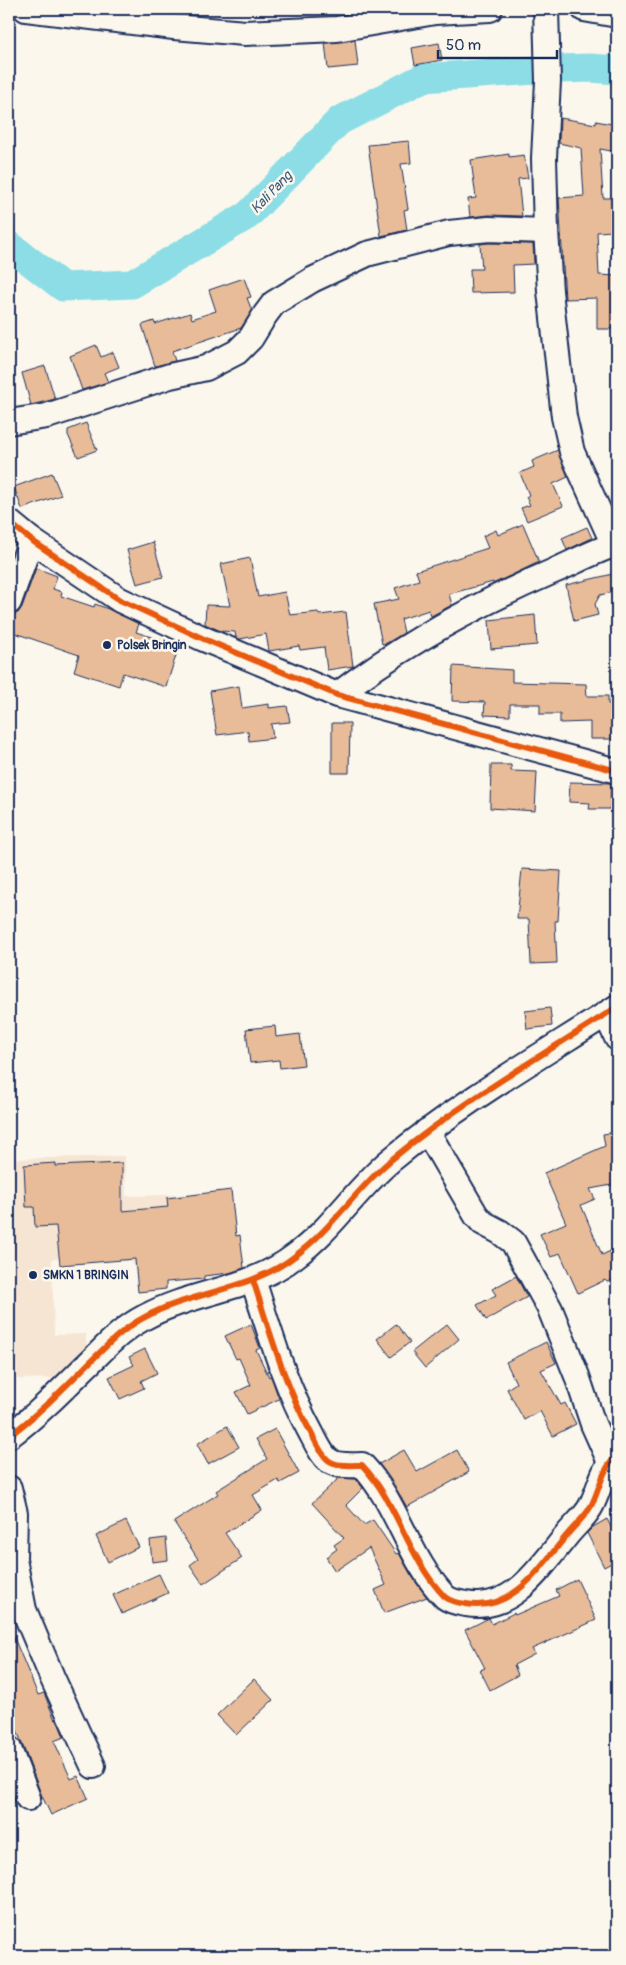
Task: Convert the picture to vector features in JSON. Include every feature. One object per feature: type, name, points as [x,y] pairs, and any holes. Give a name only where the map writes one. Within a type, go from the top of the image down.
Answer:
[{"type":"street","points":[[26,9],[165,26],[245,33],[337,28],[435,10],[490,9]]},
{"type":"street","points":[[337,695],[398,652],[455,618],[510,590],[615,545],[572,452],[564,417],[550,291],[546,231],[544,158],[548,81],[546,9]]},
{"type":"street","points":[[584,9],[617,15]]},
{"type":"street","points":[[9,422],[47,416],[170,376],[206,368],[237,352],[251,338],[274,303],[312,280],[368,254],[449,233],[489,229],[546,231]]},
{"type":"street","points":[[9,522],[31,540],[120,600],[204,639],[337,695],[617,771]]},
{"type":"street","points":[[9,602],[31,540]]},
{"type":"street","points":[[9,1436],[35,1415],[119,1333],[146,1316],[184,1299],[253,1280],[271,1272],[296,1256],[323,1232],[358,1192],[390,1161],[428,1131],[491,1087],[612,1011],[617,1038]]},
{"type":"street","points":[[253,1280],[275,1352],[298,1409],[322,1452],[329,1461],[338,1464],[362,1465],[374,1478],[405,1532],[415,1554],[446,1598],[474,1606],[492,1603],[510,1596],[526,1585],[590,1507],[614,1459],[593,1424],[577,1376],[550,1310],[520,1253],[507,1237],[483,1223],[476,1215],[428,1131]]},
{"type":"street","points":[[9,1488],[15,1513],[14,1560],[24,1610],[52,1677],[94,1766]]},
{"type":"street","points":[[9,1749],[28,1798]]},
{"type":"shaded area","name":"SMKN 1 BRINGIN","points":[[125,1156],[126,1196],[219,1194],[141,1286],[130,1257],[52,1259],[54,1335],[86,1334],[86,1361],[70,1362],[70,1378],[17,1379],[10,1159]]},
{"type":"building","points":[[355,40],[358,66],[328,69],[325,43]]},
{"type":"building","points":[[439,43],[442,60],[415,65],[412,48]]},
{"type":"building","points":[[560,118],[596,124],[596,121],[617,125],[617,152],[600,149],[603,198],[611,198],[613,231],[597,232],[599,275],[617,276],[617,329],[597,329],[597,298],[565,299],[559,198],[584,196],[581,148],[559,143]]},
{"type":"building","points":[[409,141],[411,163],[401,164],[408,209],[404,210],[407,230],[381,236],[368,145]]},
{"type":"building","points":[[509,154],[509,157],[524,155],[528,178],[518,179],[522,216],[489,215],[470,217],[468,199],[476,198],[471,160]]},
{"type":"building","points":[[480,244],[533,244],[534,264],[513,265],[514,292],[471,293],[470,269],[482,269]]},
{"type":"building","points":[[244,278],[251,297],[247,298],[252,311],[241,328],[172,351],[175,361],[155,366],[142,325],[154,321],[155,324],[190,313],[192,319],[216,311],[209,290]]},
{"type":"building","points":[[96,345],[101,357],[113,352],[119,367],[104,373],[108,382],[82,390],[70,356]]},
{"type":"building","points":[[45,366],[55,399],[31,405],[22,373]]},
{"type":"building","points":[[86,423],[97,450],[78,457],[68,435],[68,430]]},
{"type":"building","points":[[558,450],[568,477],[553,484],[563,506],[527,521],[521,508],[530,505],[526,497],[529,495],[520,473],[534,467],[532,461]]},
{"type":"building","points":[[52,473],[61,495],[22,509],[14,487]]},
{"type":"building","points":[[523,524],[539,562],[493,584],[493,582],[449,594],[452,605],[431,616],[429,610],[401,619],[404,633],[382,644],[374,604],[399,599],[395,588],[419,580],[416,571],[488,548],[483,536],[496,530],[498,535]]},
{"type":"building","points":[[587,527],[592,538],[567,550],[562,538]]},
{"type":"building","points":[[153,542],[163,577],[137,584],[127,550]]},
{"type":"building","points":[[250,558],[258,597],[285,592],[290,615],[318,612],[319,615],[346,612],[353,666],[327,670],[324,647],[300,650],[299,646],[269,651],[266,634],[240,639],[236,638],[235,632],[221,631],[205,624],[206,605],[230,606],[221,564]]},
{"type":"building","points":[[36,568],[57,576],[53,589],[62,592],[61,596],[94,607],[95,604],[108,609],[139,624],[136,632],[179,646],[166,687],[123,673],[119,686],[74,671],[79,655],[9,631],[9,615],[18,613],[22,607]]},
{"type":"building","points":[[613,574],[617,591],[600,595],[595,604],[598,615],[574,621],[566,585]]},
{"type":"building","points":[[535,615],[537,645],[491,649],[489,620]]},
{"type":"building","points":[[453,666],[512,670],[512,682],[586,684],[587,696],[608,696],[608,704],[617,704],[617,739],[590,739],[590,722],[560,723],[560,714],[540,714],[540,704],[510,704],[510,716],[484,715],[485,702],[452,701]]},
{"type":"building","points":[[239,686],[242,708],[269,704],[269,708],[287,706],[290,722],[271,724],[273,738],[249,741],[248,731],[217,735],[210,691]]},
{"type":"building","points":[[332,723],[350,723],[349,773],[332,773]]},
{"type":"building","points":[[491,765],[511,765],[511,771],[537,772],[535,811],[490,808]]},
{"type":"building","points":[[570,782],[611,783],[610,809],[589,809],[590,803],[569,802]]},
{"type":"building","points":[[522,869],[561,871],[558,921],[555,921],[557,963],[531,964],[529,919],[517,919]]},
{"type":"building","points":[[550,1008],[552,1026],[527,1029],[525,1011]]},
{"type":"building","points":[[275,1026],[276,1037],[300,1034],[304,1065],[280,1068],[279,1060],[250,1063],[246,1029]]},
{"type":"building","points":[[617,1132],[617,1184],[590,1189],[595,1199],[581,1205],[602,1255],[617,1248],[617,1278],[607,1282],[605,1280],[578,1293],[560,1253],[551,1257],[540,1234],[566,1223],[544,1173],[605,1146],[603,1134]]},
{"type":"building","points":[[56,1163],[56,1166],[122,1163],[122,1211],[168,1207],[167,1198],[231,1190],[236,1236],[240,1235],[244,1268],[229,1273],[204,1276],[204,1279],[166,1282],[166,1289],[138,1292],[135,1259],[60,1265],[56,1226],[35,1227],[34,1207],[26,1207],[24,1165]]},
{"type":"building","points":[[516,1276],[527,1297],[486,1320],[477,1305],[496,1295],[492,1289]]},
{"type":"building","points":[[251,1324],[260,1348],[256,1350],[269,1377],[271,1376],[279,1399],[247,1414],[236,1392],[251,1385],[239,1358],[236,1359],[225,1336]]},
{"type":"building","points":[[396,1324],[410,1342],[391,1357],[377,1339]]},
{"type":"building","points":[[447,1324],[459,1339],[425,1368],[412,1352]]},
{"type":"building","points":[[546,1342],[556,1363],[541,1370],[561,1405],[565,1403],[576,1424],[553,1436],[540,1411],[524,1420],[507,1389],[516,1383],[506,1362]]},
{"type":"building","points":[[145,1349],[157,1373],[141,1381],[144,1388],[120,1399],[109,1377],[134,1365],[129,1357]]},
{"type":"building","points":[[227,1426],[239,1447],[208,1464],[197,1444]]},
{"type":"building","points":[[275,1429],[299,1473],[280,1483],[278,1480],[253,1495],[262,1510],[225,1533],[242,1558],[203,1584],[190,1565],[198,1559],[174,1522],[218,1494],[216,1491],[267,1459],[256,1439]]},
{"type":"building","points":[[404,1450],[417,1472],[457,1450],[469,1472],[407,1507],[379,1464]]},
{"type":"building","points":[[339,1478],[356,1479],[363,1488],[346,1505],[364,1525],[373,1520],[396,1554],[399,1553],[427,1597],[384,1613],[375,1590],[386,1585],[369,1548],[335,1571],[326,1557],[337,1549],[334,1545],[344,1538],[312,1503]]},
{"type":"building","points":[[607,1519],[617,1539],[617,1560],[604,1567],[587,1533]]},
{"type":"building","points":[[126,1521],[139,1547],[108,1562],[96,1536]]},
{"type":"building","points":[[166,1538],[168,1560],[152,1562],[150,1540]]},
{"type":"building","points":[[159,1574],[168,1593],[122,1614],[113,1595]]},
{"type":"building","points":[[577,1579],[596,1620],[532,1649],[535,1654],[514,1665],[518,1675],[490,1690],[480,1670],[485,1668],[465,1630],[489,1618],[492,1624],[514,1613],[515,1615],[559,1596],[556,1590]]},
{"type":"building","points":[[9,1626],[38,1695],[44,1693],[55,1720],[59,1724],[64,1737],[54,1741],[71,1779],[78,1776],[88,1798],[51,1815],[15,1725],[13,1726],[9,1715]]},
{"type":"building","points":[[254,1679],[273,1700],[236,1735],[217,1715]]},
{"type":"waterway","name":"Kali Pang","points":[[561,69],[590,68],[617,70]]},
{"type":"waterway","name":"Kali Pang","points":[[9,245],[63,287],[132,284],[248,215],[339,121],[423,78],[535,70]]},
{"type":"cycle path","points":[[9,522],[31,540],[120,600],[204,639],[337,695],[617,771]]},
{"type":"cycle path","points":[[9,1436],[39,1412],[106,1346],[136,1322],[163,1308],[260,1276],[295,1256],[321,1234],[378,1171],[418,1139],[502,1080],[617,1007]]},
{"type":"cycle path","points":[[253,1280],[285,1376],[320,1450],[328,1460],[336,1464],[362,1465],[385,1496],[421,1566],[432,1582],[449,1600],[463,1604],[483,1605],[498,1601],[512,1594],[524,1584],[536,1573],[589,1510],[608,1466],[617,1456]]},
{"type":"place","name":"Polsek Bringin","points":[[107,645]]},
{"type":"place","name":"SMKN 1 BRINGIN","points":[[33,1275]]}]
